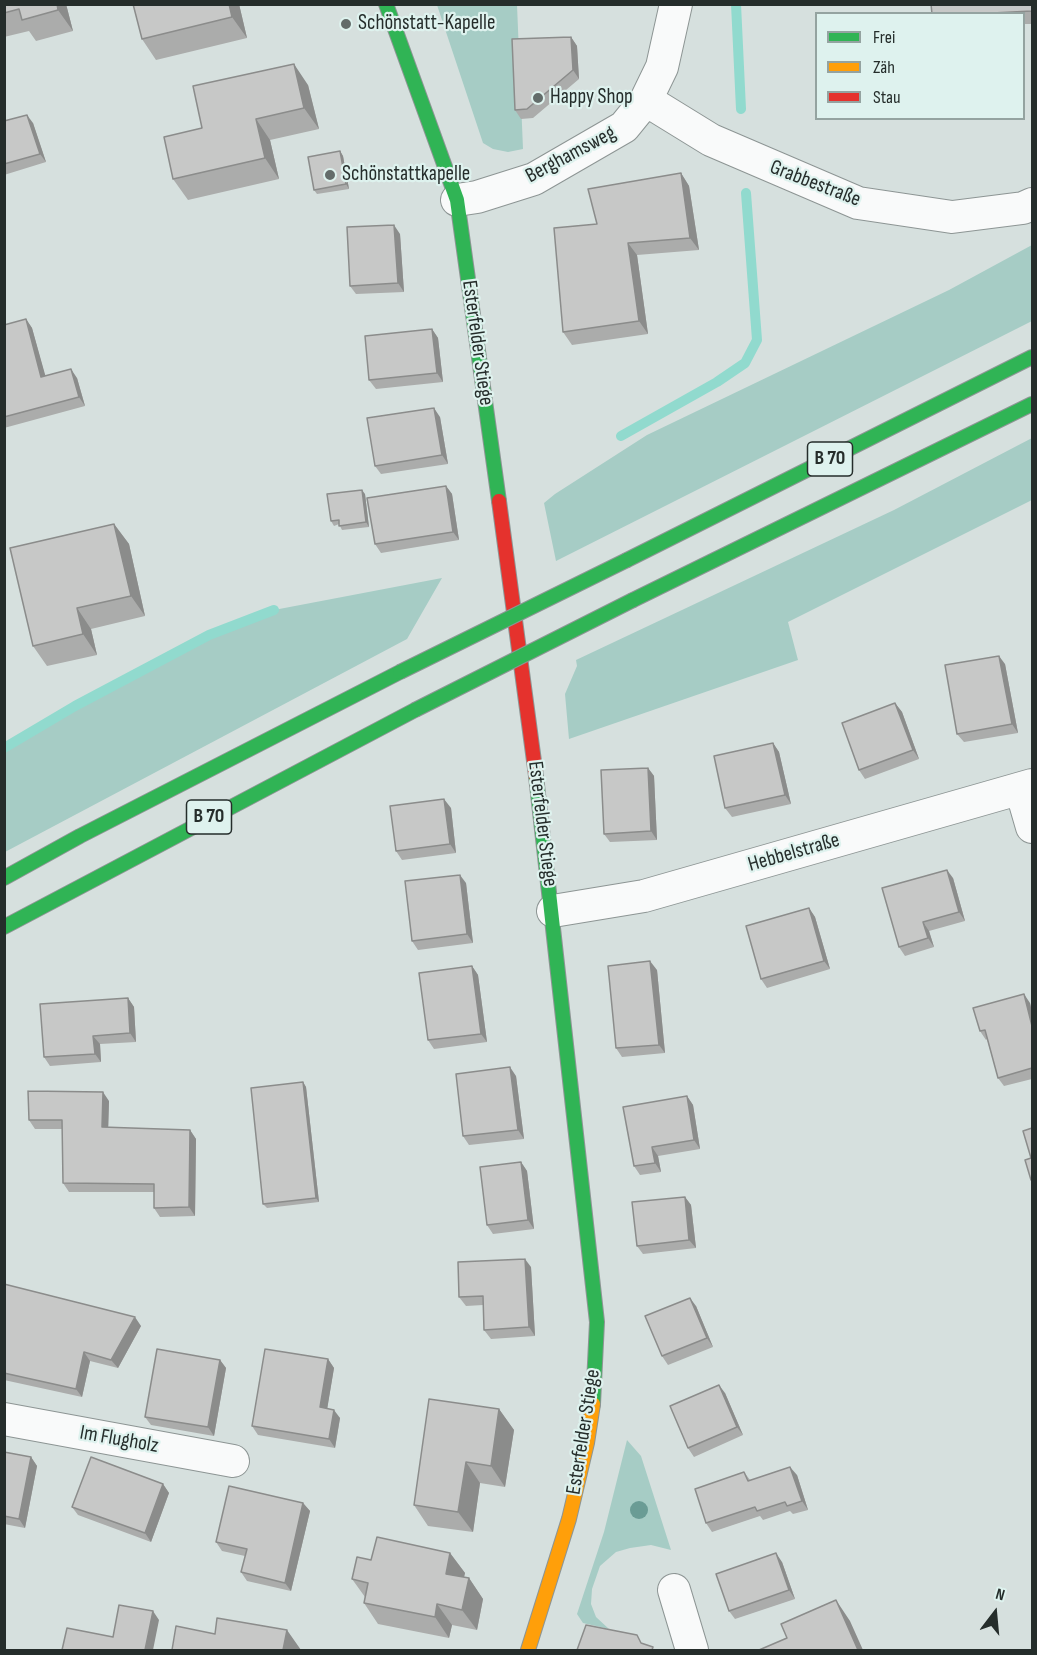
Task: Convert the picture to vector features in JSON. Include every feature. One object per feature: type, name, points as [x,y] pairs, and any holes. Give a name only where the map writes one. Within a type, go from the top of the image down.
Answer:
[{"type":"main road","name":"Esterfelder Stiege","points":[[386,4],[457,200],[498,484],[553,911],[597,1322],[596,1391],[569,1519],[528,1650]]},
{"type":"main road","name":"B 70","points":[[4,878],[80,836],[400,672],[1032,357]]},
{"type":"main road","name":"B 70","points":[[4,927],[415,710],[1032,404]]},
{"type":"street","name":"Berghamsweg","points":[[457,200],[477,197],[534,179],[624,127],[646,100],[662,67],[676,4]]},
{"type":"street","name":"Grabbestraße","points":[[646,100],[711,140],[858,203],[952,217],[1023,208],[1032,204]]},
{"type":"street","name":"Hebbelstraße","points":[[553,911],[644,896],[1027,787]]},
{"type":"street","points":[[1027,787],[1032,826]]},
{"type":"street","name":"Im Flugholz","points":[[4,1419],[233,1461]]},
{"type":"street","points":[[674,1590],[692,1650]]},
{"type":"green space","points":[[437,5],[517,5],[523,149],[508,152],[493,149],[483,143]]},
{"type":"green space","points":[[1032,245],[1032,321],[556,561],[544,503],[555,494],[647,435],[949,290]]},
{"type":"green space","points":[[1032,438],[1032,500],[788,622],[798,660],[569,739],[565,694],[577,666],[576,660],[894,510]]},
{"type":"green space","points":[[442,578],[407,639],[5,852],[5,748],[75,706],[209,635],[274,610]]},
{"type":"green space","points":[[627,1440],[641,1456],[671,1550],[651,1545],[630,1548],[616,1552],[600,1566],[592,1589],[591,1604],[596,1617],[609,1629],[583,1623],[577,1614],[604,1532]]},
{"type":"building","points":[[4,4],[57,4],[58,10],[22,20],[19,9],[4,13]]},
{"type":"building","points":[[133,4],[229,4],[232,17],[142,39]]},
{"type":"building","points":[[931,4],[1032,4],[1032,11],[932,12]]},
{"type":"building","name":"Happy Shop","points":[[571,37],[573,70],[527,109],[515,110],[512,39]]},
{"type":"building","points":[[294,64],[304,108],[256,119],[265,158],[173,179],[164,137],[202,128],[193,86]]},
{"type":"building","points":[[27,115],[40,154],[4,164],[4,121]]},
{"type":"building","name":"Schönstattkapelle","points":[[340,151],[346,184],[314,190],[308,157]]},
{"type":"building","points":[[681,173],[690,238],[628,243],[639,321],[563,332],[554,228],[597,224],[588,189]]},
{"type":"building","points":[[394,225],[398,283],[350,286],[347,227]]},
{"type":"building","points":[[26,319],[41,377],[71,369],[79,397],[4,417],[4,325]]},
{"type":"building","points":[[432,329],[437,373],[369,380],[365,336]]},
{"type":"building","points":[[434,408],[442,455],[375,466],[367,418]]},
{"type":"building","points":[[446,486],[453,532],[375,544],[367,498]]},
{"type":"building","points":[[362,490],[366,522],[339,526],[339,520],[331,521],[327,494]]},
{"type":"building","points":[[114,524],[131,596],[77,608],[83,634],[33,646],[10,548]]},
{"type":"building","points":[[999,656],[1012,724],[957,734],[945,665]]},
{"type":"building","points":[[895,703],[913,750],[859,770],[842,723]]},
{"type":"building","points":[[773,743],[785,795],[725,808],[714,756]]},
{"type":"building","points":[[648,768],[651,831],[604,834],[601,770]]},
{"type":"building","points":[[444,799],[450,844],[396,851],[390,806]]},
{"type":"building","points":[[947,870],[959,912],[923,922],[928,938],[899,947],[882,888]]},
{"type":"building","points":[[460,875],[467,934],[412,941],[405,881]]},
{"type":"building","points":[[809,908],[824,961],[761,979],[746,926]]},
{"type":"building","points":[[650,961],[659,1045],[616,1048],[608,966]]},
{"type":"building","points":[[472,966],[481,1034],[428,1040],[419,973]]},
{"type":"building","points":[[1024,994],[1032,1026],[1032,1068],[998,1078],[985,1030],[980,1031],[973,1008]]},
{"type":"building","points":[[128,998],[130,1033],[93,1036],[95,1054],[44,1057],[40,1004]]},
{"type":"building","points":[[510,1067],[518,1130],[463,1136],[456,1074]]},
{"type":"building","points":[[303,1082],[316,1198],[263,1204],[251,1088]]},
{"type":"building","points":[[28,1091],[103,1092],[102,1127],[190,1130],[189,1207],[154,1208],[154,1184],[63,1183],[62,1120],[29,1120]]},
{"type":"building","points":[[687,1096],[694,1140],[652,1147],[655,1163],[634,1166],[623,1107]]},
{"type":"building","points":[[1032,1128],[1031,1180],[1025,1160],[1031,1158],[1023,1131]]},
{"type":"building","points":[[521,1162],[528,1220],[487,1225],[480,1167]]},
{"type":"building","points":[[685,1197],[689,1240],[637,1246],[632,1202]]},
{"type":"building","points":[[525,1259],[529,1327],[484,1330],[483,1296],[459,1297],[458,1262]]},
{"type":"building","points":[[4,1284],[135,1317],[111,1360],[84,1352],[76,1389],[4,1373]]},
{"type":"building","points":[[690,1298],[707,1338],[662,1356],[645,1316]]},
{"type":"building","points":[[157,1349],[220,1360],[208,1427],[145,1417]]},
{"type":"building","points":[[265,1349],[328,1359],[320,1407],[334,1410],[329,1439],[252,1426]]},
{"type":"building","points":[[719,1385],[737,1427],[688,1448],[670,1406]]},
{"type":"building","points":[[429,1399],[499,1409],[491,1466],[466,1462],[458,1512],[414,1505]]},
{"type":"building","points":[[4,1452],[31,1457],[19,1519],[4,1516]]},
{"type":"building","points":[[91,1457],[163,1484],[145,1533],[72,1507]]},
{"type":"building","points":[[790,1467],[802,1501],[787,1506],[785,1502],[757,1511],[755,1507],[706,1523],[695,1489],[744,1472],[748,1481]]},
{"type":"building","points":[[229,1486],[303,1503],[285,1583],[241,1572],[247,1549],[216,1542]]},
{"type":"building","points":[[377,1537],[450,1553],[446,1574],[469,1578],[462,1610],[437,1604],[435,1617],[364,1603],[368,1583],[352,1579],[357,1557],[371,1560]]},
{"type":"building","points":[[776,1553],[789,1590],[729,1611],[716,1574]]},
{"type":"building","points":[[836,1600],[858,1650],[759,1650],[787,1638],[781,1624]]},
{"type":"building","points":[[119,1605],[153,1611],[145,1650],[62,1650],[67,1628],[113,1637]]},
{"type":"building","points":[[217,1618],[287,1630],[283,1650],[172,1650],[176,1626],[215,1634]]},
{"type":"building","points":[[586,1625],[637,1635],[641,1643],[653,1647],[652,1650],[577,1650]]},
{"type":"waterway","points":[[736,4],[741,109]]},
{"type":"waterway","points":[[621,436],[717,382],[745,363],[757,340],[746,193]]},
{"type":"waterway","points":[[4,748],[75,706],[209,635],[274,610]]},
{"type":"traffic: fast","points":[[386,4],[457,200],[499,501]]},
{"type":"traffic: fast","points":[[627,560],[1032,357]]},
{"type":"traffic: fast","points":[[633,600],[1032,404]]},
{"type":"traffic: fast","points":[[400,672],[627,560]]},
{"type":"traffic: fast","points":[[415,710],[633,600]]},
{"type":"traffic: fast","points":[[4,878],[80,836],[400,672]]},
{"type":"traffic: fast","points":[[4,927],[415,710]]},
{"type":"traffic: fast","points":[[536,776],[597,1322],[593,1404]]},
{"type":"traffic: slow","points":[[528,1650],[569,1519],[587,1443],[593,1404]]},
{"type":"traffic: jam","points":[[499,501],[536,776]]},
{"type":"place","name":"Schönstatt-Kapelle","points":[[346,24]]},
{"type":"place","name":"Happy Shop","points":[[538,98]]},
{"type":"place","name":"Schönstattkapelle","points":[[330,175]]}]
